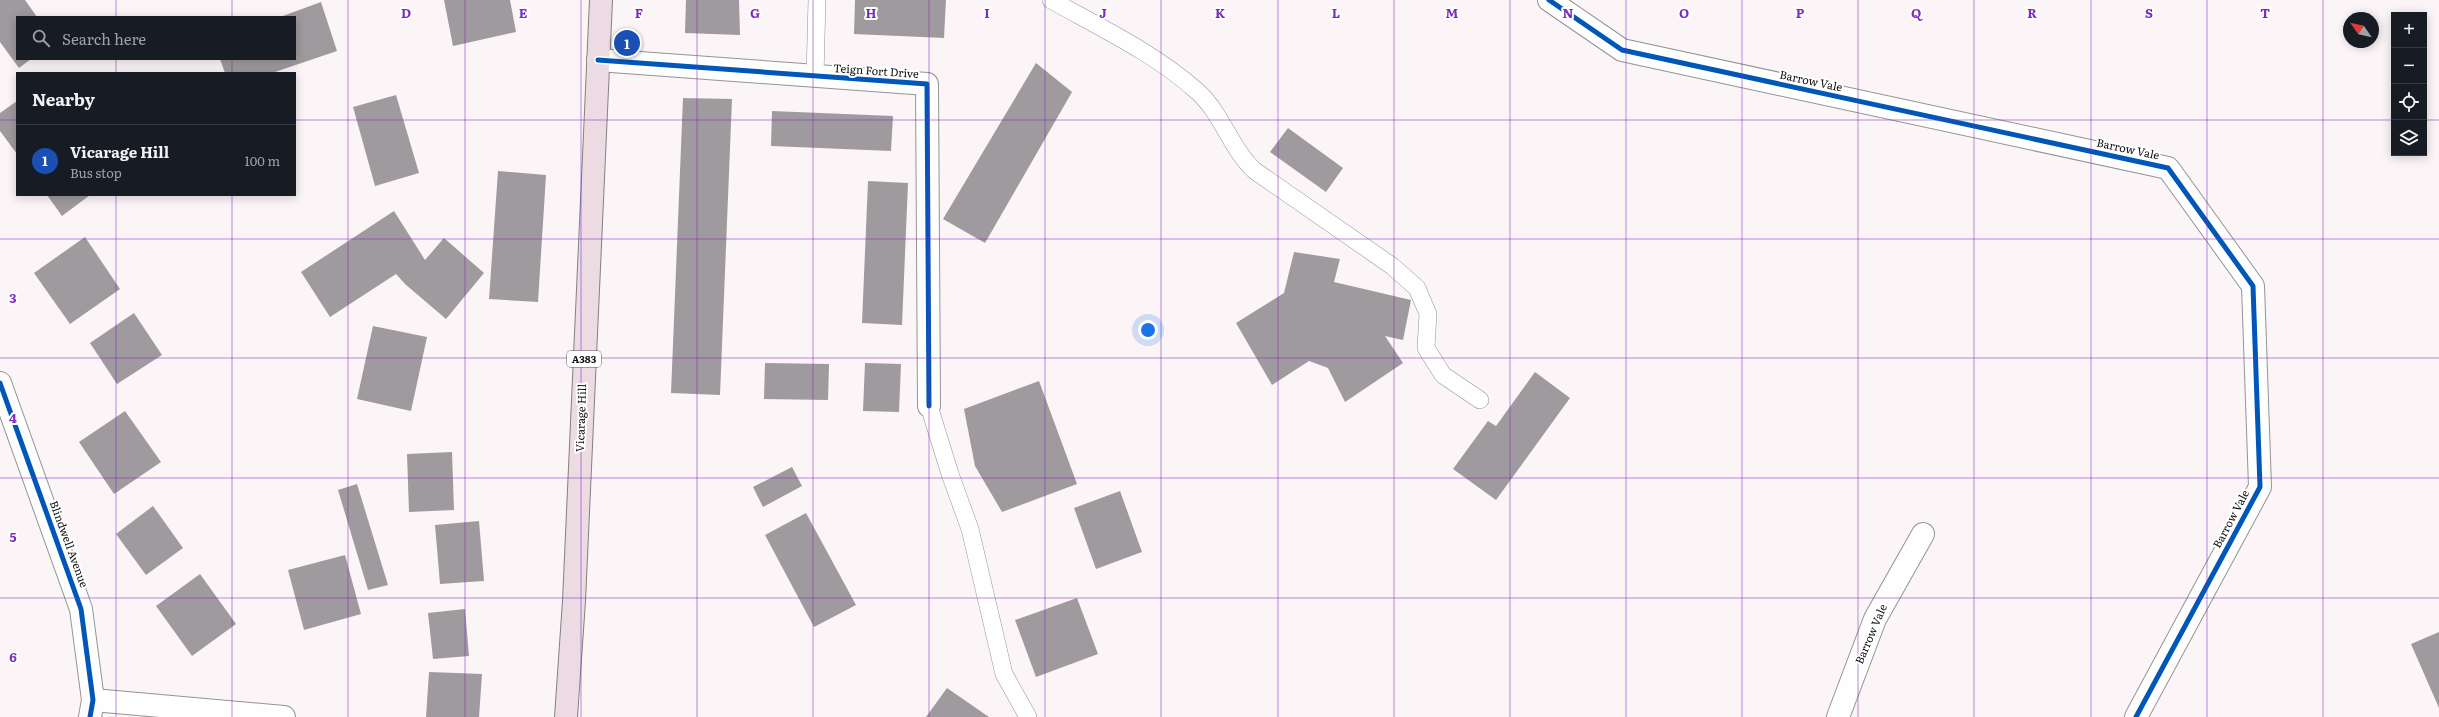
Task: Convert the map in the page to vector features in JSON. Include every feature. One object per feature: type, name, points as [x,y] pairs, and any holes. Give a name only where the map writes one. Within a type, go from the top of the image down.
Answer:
[{"type":"main road","name":"Vicarage Hill","points":[[566,717],[574,601],[598,60],[602,0]]},
{"type":"street","name":"Barrow Vale","points":[[1549,0],[1622,50],[2168,168],[2253,286],[2260,487],[2136,717]]},
{"type":"street","name":"Teign Fort Drive","points":[[598,60],[927,84],[929,406]]},
{"type":"street","name":"Blindwell Avenue","points":[[0,383],[81,609],[91,708]]},
{"type":"street","name":"Barrow Vale","points":[[1838,717],[1875,619],[1923,534]]},
{"type":"street","points":[[91,708],[284,717]]},
{"type":"lane","points":[[815,76],[817,0]]},
{"type":"lane","points":[[1051,0],[1146,54],[1198,93],[1209,105],[1244,160],[1255,171],[1392,266],[1417,288],[1428,314],[1426,348],[1443,375],[1480,400]]},
{"type":"lane","points":[[929,406],[950,474],[970,529],[988,596],[993,633],[1004,674],[1028,717]]},
{"type":"building","points":[[0,0],[25,0],[36,16],[16,16],[16,60],[30,60],[19,68],[0,42]]},
{"type":"building","points":[[444,0],[510,0],[516,32],[453,46]]},
{"type":"building","points":[[686,0],[739,0],[740,35],[685,33]]},
{"type":"building","points":[[855,0],[946,0],[944,38],[854,34]]},
{"type":"building","points":[[321,2],[337,51],[275,72],[225,72],[220,60],[296,60],[296,16],[283,16]]},
{"type":"building","points":[[1036,63],[1072,92],[985,243],[943,219]]},
{"type":"building","points":[[396,95],[419,173],[375,186],[353,107]]},
{"type":"building","points":[[683,98],[732,99],[720,395],[671,393]]},
{"type":"building","points":[[16,102],[16,153],[0,131],[0,113]]},
{"type":"building","points":[[772,111],[893,116],[891,151],[771,146]]},
{"type":"building","points":[[1288,128],[1343,168],[1326,192],[1270,152]]},
{"type":"building","points":[[498,171],[546,175],[538,302],[489,299]]},
{"type":"building","points":[[868,181],[908,183],[902,325],[862,323]]},
{"type":"building","points":[[48,196],[89,196],[62,216]]},
{"type":"building","points":[[394,211],[425,260],[444,238],[484,273],[446,319],[405,284],[396,274],[330,317],[301,272]]},
{"type":"building","points":[[85,237],[120,289],[70,324],[34,273]]},
{"type":"building","points":[[1294,252],[1340,259],[1334,282],[1411,300],[1403,340],[1385,336],[1403,363],[1345,402],[1328,368],[1309,361],[1272,385],[1236,323],[1284,293]]},
{"type":"building","points":[[134,313],[162,355],[117,384],[90,343]]},
{"type":"building","points":[[373,326],[427,337],[411,411],[357,399]]},
{"type":"building","points":[[765,363],[829,364],[828,400],[764,399]]},
{"type":"building","points":[[865,363],[901,364],[899,412],[863,411]]},
{"type":"building","points":[[1535,372],[1570,398],[1496,500],[1453,469],[1488,421],[1496,426]]},
{"type":"building","points":[[1039,381],[1077,484],[1002,512],[975,466],[964,409]]},
{"type":"building","points":[[125,411],[161,462],[114,494],[79,442]]},
{"type":"building","points":[[452,452],[454,510],[409,512],[407,454]]},
{"type":"building","points":[[792,467],[802,486],[763,507],[753,487]]},
{"type":"building","points":[[357,484],[388,585],[368,590],[338,490]]},
{"type":"building","points":[[1120,491],[1142,552],[1096,569],[1074,508]]},
{"type":"building","points":[[153,506],[183,548],[146,575],[116,534]]},
{"type":"building","points":[[806,513],[856,605],[814,627],[765,535]]},
{"type":"building","points":[[479,521],[484,581],[440,584],[435,525]]},
{"type":"building","points":[[345,555],[361,614],[304,630],[288,570]]},
{"type":"building","points":[[200,574],[236,624],[192,656],[156,606]]},
{"type":"building","points":[[1077,598],[1098,654],[1036,677],[1015,620]]},
{"type":"building","points":[[465,609],[469,656],[433,659],[428,613]]},
{"type":"building","points":[[2439,632],[2439,708],[2411,644]]},
{"type":"building","points":[[429,672],[482,674],[479,717],[426,717]]},
{"type":"building","points":[[947,688],[989,717],[926,717]]},
{"type":"cycle path","points":[[1549,0],[1622,50],[2168,168],[2253,286],[2260,487],[2136,717]]},
{"type":"cycle path","points":[[598,60],[927,84],[929,406]]},
{"type":"cycle path","points":[[0,383],[81,609],[93,700],[90,717]]},
{"type":"place","name":"Vicarage Hill","points":[[627,43]]}]
